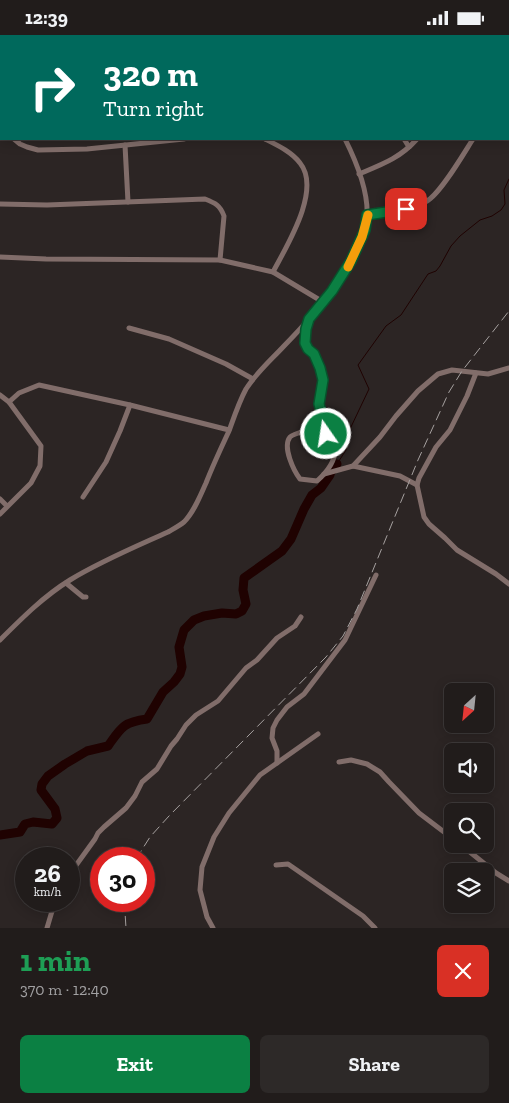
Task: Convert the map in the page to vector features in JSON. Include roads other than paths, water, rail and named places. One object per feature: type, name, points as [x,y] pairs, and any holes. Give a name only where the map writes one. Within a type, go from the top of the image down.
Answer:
[{"type":"street","points":[[15,140],[20,144],[38,150],[87,149],[174,140]]},
{"type":"street","points":[[267,140],[289,152],[300,163],[306,177],[304,204],[301,215],[273,272]]},
{"type":"street","points":[[0,640],[33,607],[66,583],[89,568],[168,532],[184,521],[194,507],[244,394],[253,379],[323,302],[351,261],[365,230],[367,215],[364,192],[359,174],[344,140]]},
{"type":"street","points":[[405,140],[409,147]]},
{"type":"street","points":[[359,174],[394,159],[417,140]]},
{"type":"street","points":[[367,215],[406,209],[427,201],[437,192],[472,140]]},
{"type":"street","points":[[124,145],[128,202]]},
{"type":"street","points":[[0,204],[46,205],[205,199],[217,204],[222,209],[224,216],[220,260]]},
{"type":"street","points":[[0,257],[220,260],[273,272],[323,302]]},
{"type":"street","points":[[309,319],[305,343],[314,354],[320,368],[323,380],[319,404],[326,430],[326,440],[330,447],[335,450],[335,457],[333,463],[317,481],[300,479],[290,461],[288,448],[290,437],[294,434],[325,427]]},
{"type":"street","points":[[129,329],[169,339],[226,364],[253,379]]},
{"type":"street","points":[[353,466],[418,391],[438,374],[452,370],[488,374],[509,368]]},
{"type":"street","points":[[476,373],[450,430],[436,447],[419,477],[417,485],[424,517],[430,524],[457,550],[509,584]]},
{"type":"street","points":[[9,402],[19,393],[39,385],[130,405],[229,430]]},
{"type":"street","points":[[0,395],[9,402],[41,446],[40,466],[31,483],[0,514]]},
{"type":"street","points":[[83,497],[106,461],[130,405]]},
{"type":"street","points":[[324,475],[353,466],[400,476],[417,485]]},
{"type":"street","points":[[0,499],[7,506]]},
{"type":"street","points":[[277,763],[272,738],[273,728],[277,720],[287,707],[304,694],[345,641],[376,575]]},
{"type":"street","points":[[66,583],[83,597],[86,597]]},
{"type":"street","points":[[80,860],[96,839],[98,833],[126,808],[142,782],[154,773],[186,725],[196,715],[218,701],[244,670],[257,660],[277,638],[295,626],[301,617]]},
{"type":"street","points":[[213,928],[207,917],[200,890],[202,867],[214,837],[229,813],[260,775],[318,734]]},
{"type":"street","points":[[339,762],[351,760],[380,772],[419,813],[444,831]]},
{"type":"street","points":[[471,853],[509,881]]},
{"type":"street","points":[[276,865],[288,864],[363,916],[375,928]]},
{"type":"street","points":[[47,928],[52,912]]},
{"type":"waterway","points":[[337,464],[346,450],[350,429],[369,389],[358,365],[386,326],[401,315],[428,274],[436,271],[440,266],[451,246],[460,236],[480,220],[492,216],[501,210],[505,204],[504,190],[509,179]]},
{"type":"waterway","points":[[332,471],[337,464]]},
{"type":"waterway","points":[[0,835],[20,832],[25,824],[33,822],[52,824],[57,818],[55,809],[41,790],[42,784],[48,776],[87,751],[108,746],[120,730],[128,724],[147,719],[163,692],[180,674],[182,667],[179,647],[184,630],[194,620],[204,616],[222,613],[236,614],[242,611],[246,604],[243,590],[244,578],[282,551],[291,539],[312,495],[321,488],[330,475]]},
{"type":"railway","points":[[144,847],[169,816],[326,657],[343,636],[357,609],[418,460],[449,392],[462,371],[509,311]]},
{"type":"railway","points":[[125,912],[126,928]]}]
